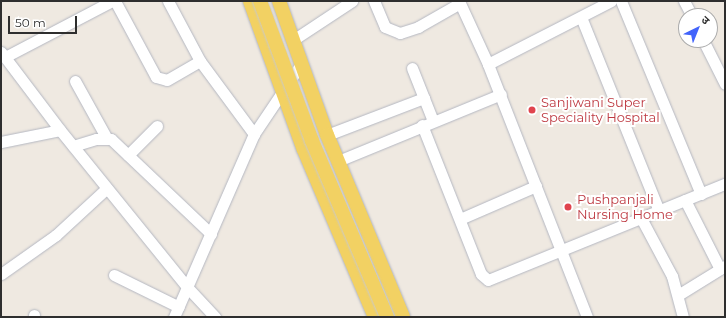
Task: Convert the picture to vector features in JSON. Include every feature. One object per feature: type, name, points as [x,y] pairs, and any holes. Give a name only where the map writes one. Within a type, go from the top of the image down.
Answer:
[{"type":"main road","points":[[250,1],[304,150],[375,317]]},
{"type":"main road","points":[[260,1],[312,141],[387,317]]},
{"type":"main road","points":[[280,1],[327,135],[403,317]]},
{"type":"main road","points":[[339,231],[362,219]]},
{"type":"street","points":[[112,1],[3,54],[60,130],[188,288],[215,317]]},
{"type":"street","points":[[115,1],[156,77],[167,80],[200,61]]},
{"type":"street","points":[[168,1],[200,61],[254,134]]},
{"type":"street","points":[[294,40],[352,1]]},
{"type":"street","points":[[374,1],[385,27],[400,33],[418,27],[459,2],[501,94],[587,317]]},
{"type":"street","points":[[488,64],[611,1]]},
{"type":"street","points":[[621,1],[701,194]]},
{"type":"street","points":[[581,16],[658,211]]},
{"type":"street","points":[[707,48],[725,84]]},
{"type":"street","points":[[114,275],[176,312],[188,288],[254,134],[301,64]]},
{"type":"street","points":[[412,68],[433,121]]},
{"type":"street","points":[[75,81],[106,137],[111,139],[210,234]]},
{"type":"street","points":[[338,161],[422,125],[501,94]]},
{"type":"street","points":[[327,135],[424,98]]},
{"type":"street","points":[[422,125],[481,274],[488,280],[725,184]]},
{"type":"street","points":[[128,155],[157,126]]},
{"type":"street","points":[[1,142],[60,130]]},
{"type":"street","points":[[73,146],[106,137]]},
{"type":"street","points":[[460,219],[536,186]]},
{"type":"street","points":[[1,274],[56,235],[107,188]]},
{"type":"street","points":[[678,295],[722,268],[685,200]]},
{"type":"street","points":[[641,218],[672,276],[678,295],[680,316]]},
{"type":"place","name":"Sanjiwani Super Speciality Hospital","points":[[532,110]]},
{"type":"place","name":"Pushpanjali Nursing Home","points":[[568,207]]}]
